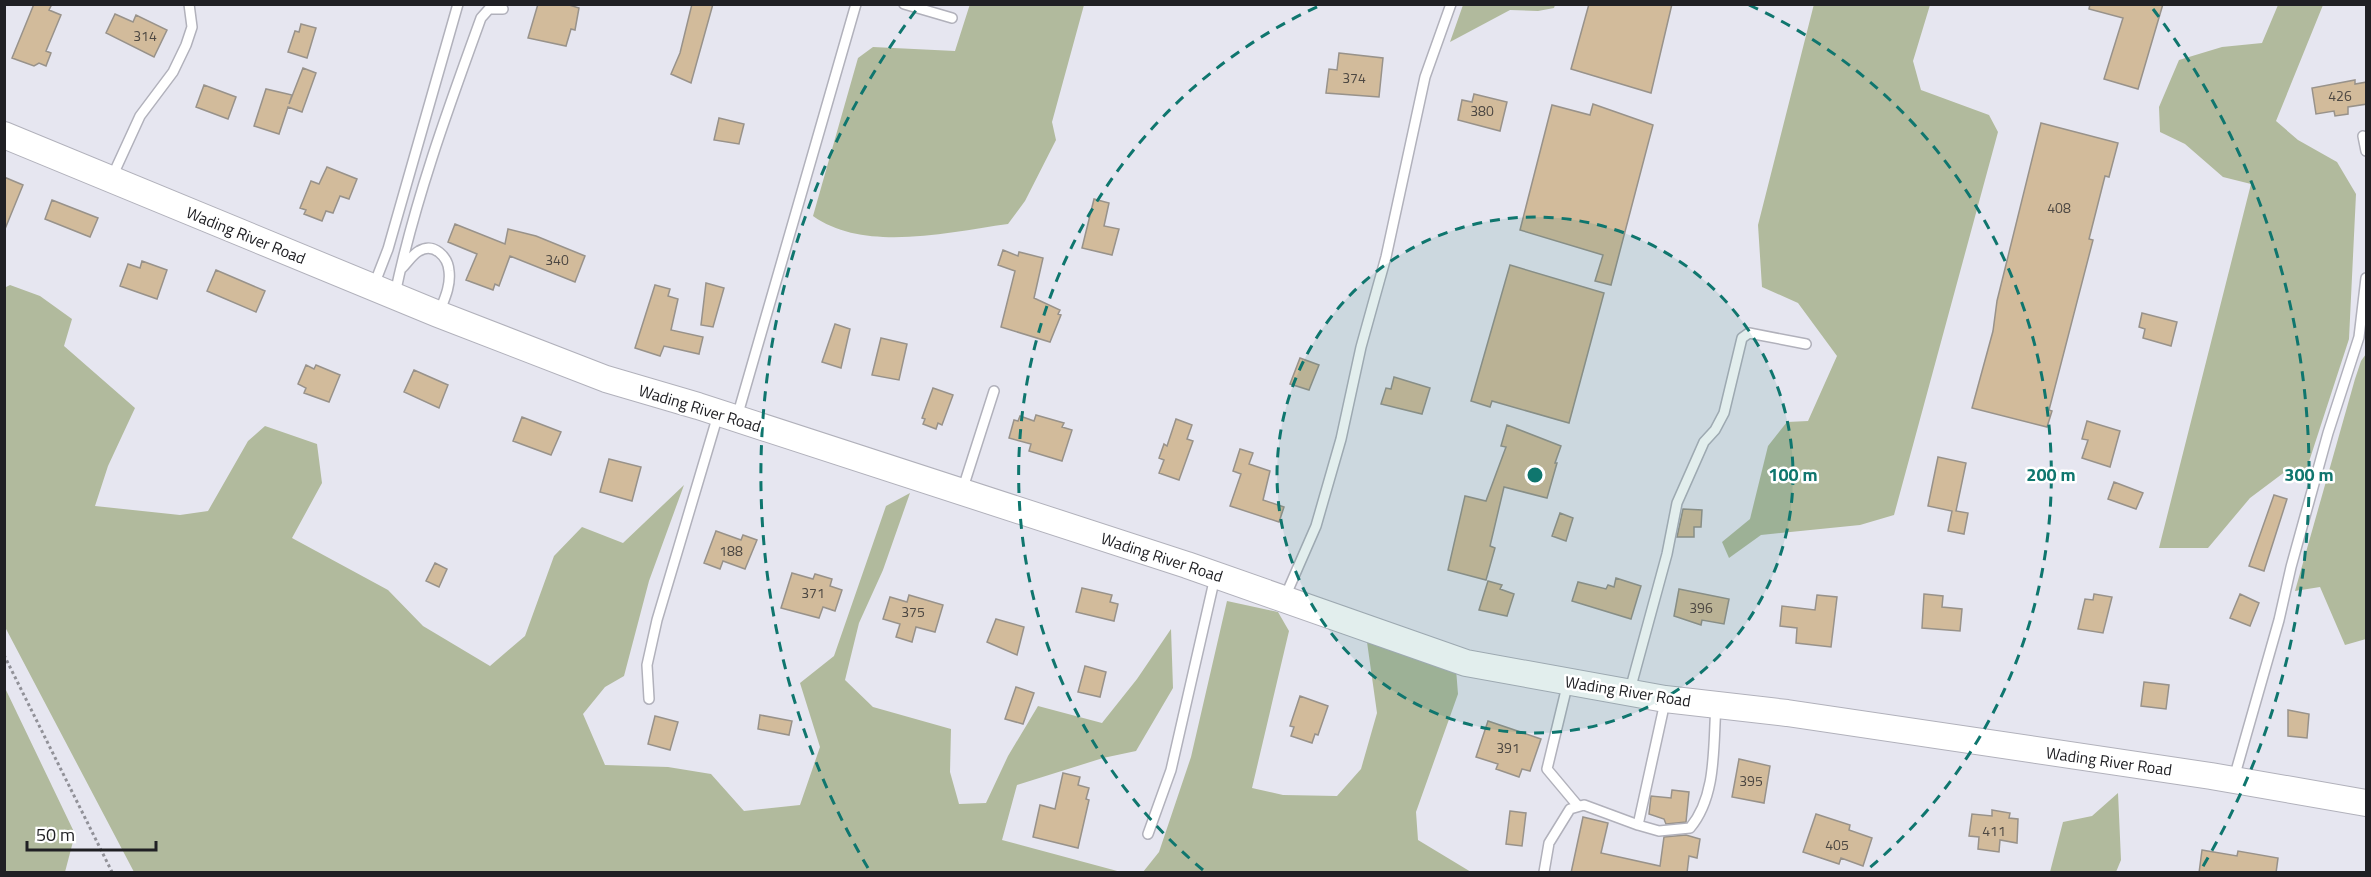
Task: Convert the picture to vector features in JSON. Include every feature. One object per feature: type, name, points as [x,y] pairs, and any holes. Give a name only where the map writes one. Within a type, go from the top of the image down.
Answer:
[{"type":"main road","name":"Wading River Road","points":[[4,135],[438,314],[606,379],[728,415],[1216,575],[1466,663],[1665,699],[2233,780],[2367,802]]},
{"type":"lane","points":[[111,179],[140,116],[173,72],[186,45],[192,27],[189,4]]},
{"type":"lane","points":[[384,292],[388,249],[458,4]]},
{"type":"lane","points":[[650,699],[647,665],[657,620],[728,415],[855,4]]},
{"type":"lane","points":[[904,4],[952,18]]},
{"type":"lane","points":[[1284,599],[1316,526],[1335,461],[1360,347],[1386,257],[1425,76],[1450,5]]},
{"type":"lane","points":[[400,270],[434,148],[481,18],[489,9],[503,9]]},
{"type":"lane","points":[[2363,136],[2367,151]]},
{"type":"lane","points":[[384,292],[418,251],[427,248],[438,250],[446,260],[450,272],[448,290],[438,314]]},
{"type":"lane","points":[[2233,780],[2279,620],[2291,567],[2328,433],[2363,333],[2367,278]]},
{"type":"lane","points":[[1630,693],[1667,554],[1677,503],[1704,442],[1716,430],[1724,413],[1742,338],[1749,333],[1806,344]]},
{"type":"lane","points":[[962,492],[994,391]]},
{"type":"lane","points":[[1148,834],[1171,770],[1216,575]]},
{"type":"lane","points":[[1569,682],[1547,769],[1578,806]]},
{"type":"lane","points":[[1638,825],[1665,699]]},
{"type":"lane","points":[[1544,873],[1549,843],[1570,809],[1578,806],[1584,805],[1659,831],[1690,828],[1701,814],[1709,790],[1716,705]]},
{"type":"path","points":[[4,655],[112,873]]},
{"type":"green space","points":[[970,4],[1084,5],[1052,122],[1056,140],[1025,201],[1008,224],[934,235],[882,237],[857,234],[834,227],[813,216],[858,58],[873,47],[955,51]]},
{"type":"green space","points":[[1463,4],[1555,5],[1554,8],[1538,11],[1510,10],[1450,42]]},
{"type":"green space","points":[[1814,4],[1930,5],[1913,61],[1921,90],[1989,115],[1998,132],[1894,515],[1860,525],[1761,535],[1729,558],[1722,542],[1750,519],[1768,446],[1787,422],[1808,421],[1837,356],[1798,303],[1762,287],[1758,225]]},
{"type":"green space","points":[[2278,5],[2323,5],[2276,121],[2298,140],[2337,162],[2356,194],[2349,339],[2303,480],[2286,471],[2250,498],[2208,548],[2159,548],[2251,184],[2223,177],[2185,144],[2160,132],[2159,107],[2179,60],[2222,47],[2262,43]]},
{"type":"green space","points":[[10,285],[40,296],[72,319],[64,346],[135,408],[108,466],[95,506],[180,515],[208,511],[248,441],[265,426],[317,444],[322,483],[292,538],[388,590],[423,626],[490,666],[525,636],[554,556],[582,527],[623,543],[684,485],[649,581],[624,676],[605,687],[583,714],[605,765],[668,767],[711,774],[744,811],[800,805],[820,747],[800,683],[834,656],[886,506],[910,493],[883,570],[859,623],[845,680],[873,707],[951,729],[950,772],[959,804],[986,803],[1008,756],[1038,706],[1102,723],[1137,679],[1171,629],[1173,688],[1136,751],[1103,758],[1017,785],[1002,840],[1121,872],[134,872],[5,627],[4,288]]},
{"type":"green space","points":[[2366,354],[2366,639],[2345,645],[2320,587],[2295,591],[2355,379]]},
{"type":"green space","points":[[1227,601],[1278,612],[1289,631],[1252,788],[1283,795],[1337,796],[1361,769],[1377,713],[1367,642],[1456,669],[1458,694],[1416,812],[1418,840],[1471,872],[1143,872],[1159,852],[1191,757]]},
{"type":"green space","points":[[5,688],[75,834],[65,872],[5,872]]},
{"type":"green space","points":[[2118,793],[2121,860],[2116,872],[2050,872],[2063,822],[2092,816]]},
{"type":"building","points":[[34,4],[52,4],[49,10],[61,15],[46,51],[51,53],[46,66],[39,63],[34,66],[12,58]]},
{"type":"building","points":[[538,4],[566,4],[579,8],[575,30],[571,29],[566,46],[528,38]]},
{"type":"building","points":[[692,4],[713,4],[691,83],[671,74],[680,53]]},
{"type":"building","points":[[1589,4],[1672,4],[1651,93],[1571,69]]},
{"type":"building","points":[[2090,4],[2163,4],[2138,89],[2104,79],[2123,18],[2089,9]]},
{"type":"building","points":[[115,14],[133,22],[136,15],[167,30],[154,57],[106,33]]},
{"type":"building","points":[[301,24],[316,28],[307,58],[288,52],[295,31],[299,32]]},
{"type":"building","points":[[1339,53],[1383,58],[1379,97],[1326,93],[1329,69],[1337,70]]},
{"type":"building","points":[[303,68],[316,73],[302,112],[288,107],[279,134],[254,126],[266,89],[292,95],[289,104]]},
{"type":"building","points":[[2355,80],[2355,84],[2367,82],[2367,104],[2348,107],[2348,114],[2335,116],[2334,111],[2316,114],[2312,88]]},
{"type":"building","points":[[204,85],[236,97],[228,119],[196,107]]},
{"type":"building","points":[[1474,94],[1507,102],[1500,131],[1458,120],[1462,100],[1472,102]]},
{"type":"building","points":[[1593,104],[1653,125],[1611,285],[1595,281],[1603,255],[1520,230],[1552,105],[1590,115]]},
{"type":"building","points":[[719,118],[744,124],[739,144],[714,140]]},
{"type":"building","points":[[2041,123],[2118,143],[2109,177],[2105,176],[2089,239],[2093,240],[2049,410],[2052,411],[2047,427],[1972,408],[1993,331],[1997,301]]},
{"type":"building","points":[[327,167],[357,179],[349,199],[340,196],[333,213],[326,211],[322,221],[304,214],[306,210],[300,208],[311,181],[319,184]]},
{"type":"building","points":[[4,177],[23,185],[5,229],[4,229]]},
{"type":"building","points":[[1094,199],[1109,203],[1104,226],[1119,229],[1112,255],[1082,248]]},
{"type":"building","points":[[52,200],[98,218],[90,237],[45,219]]},
{"type":"building","points":[[455,224],[505,244],[508,229],[536,236],[585,256],[575,282],[510,256],[499,286],[495,284],[493,290],[466,280],[477,254],[448,242]]},
{"type":"building","points":[[1003,250],[1018,256],[1019,252],[1043,258],[1034,298],[1060,310],[1058,314],[1061,315],[1050,342],[1001,327],[1015,271],[998,265]]},
{"type":"building","points":[[142,261],[167,270],[157,299],[120,286],[128,264],[140,268]]},
{"type":"building","points":[[1510,265],[1604,293],[1569,423],[1492,401],[1490,407],[1471,401]]},
{"type":"building","points":[[216,270],[265,291],[256,312],[207,291]]},
{"type":"building","points":[[706,283],[724,288],[713,327],[701,325]]},
{"type":"building","points":[[655,285],[670,289],[668,296],[678,299],[671,330],[703,337],[699,354],[664,346],[660,356],[635,348]]},
{"type":"building","points":[[2142,313],[2177,322],[2171,346],[2143,338],[2145,329],[2139,327]]},
{"type":"building","points":[[835,324],[850,329],[841,368],[822,362]]},
{"type":"building","points":[[881,338],[907,344],[899,380],[872,375]]},
{"type":"building","points":[[1300,358],[1319,365],[1309,390],[1290,384]]},
{"type":"building","points":[[306,365],[314,369],[316,365],[340,375],[329,402],[304,393],[306,388],[298,384]]},
{"type":"building","points":[[414,370],[448,385],[439,408],[404,392]]},
{"type":"building","points":[[1394,377],[1430,388],[1422,414],[1381,404],[1386,388],[1391,389]]},
{"type":"building","points":[[933,388],[953,395],[942,425],[938,423],[936,429],[923,424],[925,419],[922,418]]},
{"type":"building","points":[[1036,415],[1064,423],[1062,427],[1072,430],[1062,461],[1029,451],[1031,444],[1009,438],[1014,420],[1018,421],[1020,416],[1034,421]]},
{"type":"building","points":[[522,417],[561,432],[551,455],[513,441]]},
{"type":"building","points":[[1176,419],[1192,425],[1187,439],[1193,441],[1179,480],[1159,473],[1164,460],[1159,458],[1164,444],[1167,446]]},
{"type":"building","points":[[2087,421],[2120,431],[2110,467],[2082,458],[2088,440],[2082,439]]},
{"type":"building","points":[[1507,425],[1561,446],[1547,498],[1504,487],[1490,546],[1495,548],[1486,580],[1448,570],[1465,496],[1486,501],[1506,447],[1501,446]]},
{"type":"building","points":[[1240,449],[1253,453],[1249,464],[1270,471],[1263,500],[1284,507],[1279,522],[1230,506],[1241,474],[1233,471]]},
{"type":"building","points":[[1938,457],[1966,463],[1956,511],[1968,513],[1964,534],[1948,531],[1952,511],[1928,506]]},
{"type":"building","points":[[609,459],[641,467],[632,501],[600,492]]},
{"type":"building","points":[[2114,482],[2143,493],[2136,509],[2108,499]]},
{"type":"building","points":[[2274,495],[2287,499],[2264,571],[2249,566]]},
{"type":"building","points":[[1683,509],[1702,510],[1701,527],[1694,527],[1694,537],[1677,537]]},
{"type":"building","points":[[1560,513],[1573,518],[1566,541],[1552,536]]},
{"type":"building","points":[[716,531],[741,540],[743,535],[757,540],[745,569],[723,561],[720,569],[704,563]]},
{"type":"building","points":[[435,563],[447,569],[439,587],[426,581]]},
{"type":"building","points":[[792,573],[813,579],[815,574],[832,579],[830,586],[842,590],[835,611],[823,607],[819,618],[781,608]]},
{"type":"building","points":[[1616,578],[1641,586],[1631,619],[1572,601],[1578,582],[1606,589],[1608,585],[1614,587]]},
{"type":"building","points":[[1488,581],[1502,585],[1500,589],[1514,594],[1507,616],[1479,610]]},
{"type":"building","points":[[1082,588],[1112,595],[1110,602],[1118,604],[1114,621],[1076,612]]},
{"type":"building","points":[[1679,589],[1729,599],[1724,624],[1702,620],[1701,625],[1674,616]]},
{"type":"building","points":[[1924,594],[1943,596],[1942,607],[1962,609],[1960,631],[1922,628]]},
{"type":"building","points":[[2094,594],[2112,597],[2103,633],[2078,629],[2085,599],[2093,600]]},
{"type":"building","points":[[2240,594],[2259,603],[2250,626],[2230,618]]},
{"type":"building","points":[[909,595],[943,605],[935,632],[916,627],[912,642],[896,637],[900,624],[883,619],[890,597],[907,602]]},
{"type":"building","points":[[1817,595],[1837,597],[1831,647],[1796,643],[1797,628],[1780,626],[1782,606],[1815,610]]},
{"type":"building","points":[[996,619],[1024,627],[1017,655],[987,642]]},
{"type":"building","points":[[1085,666],[1106,672],[1100,697],[1078,692]]},
{"type":"building","points":[[2144,682],[2169,685],[2166,709],[2141,706]]},
{"type":"building","points":[[1016,687],[1034,693],[1023,724],[1005,719]]},
{"type":"building","points":[[1300,696],[1328,706],[1318,735],[1315,734],[1312,743],[1291,736],[1294,727],[1290,726]]},
{"type":"building","points":[[2288,710],[2309,714],[2307,738],[2288,736]]},
{"type":"building","points":[[760,715],[792,721],[789,735],[758,729]]},
{"type":"building","points":[[655,716],[678,722],[670,750],[648,744]]},
{"type":"building","points":[[1488,721],[1541,739],[1530,771],[1522,769],[1519,777],[1496,769],[1498,764],[1476,757]]},
{"type":"building","points":[[1739,759],[1770,766],[1764,803],[1732,797]]},
{"type":"building","points":[[1063,773],[1080,777],[1078,785],[1089,788],[1086,799],[1089,800],[1078,848],[1033,837],[1040,805],[1055,809]]},
{"type":"building","points":[[1672,790],[1689,792],[1686,822],[1666,824],[1664,819],[1649,814],[1651,796],[1671,798]]},
{"type":"building","points":[[1992,810],[2010,813],[2009,818],[2018,819],[2017,843],[2000,840],[1999,852],[1978,849],[1979,837],[1969,836],[1972,814],[1992,816]]},
{"type":"building","points":[[1510,811],[1526,813],[1522,846],[1506,844]]},
{"type":"building","points":[[1816,814],[1850,825],[1849,830],[1872,838],[1863,866],[1841,858],[1839,864],[1803,852]]},
{"type":"building","points":[[1583,817],[1608,823],[1601,853],[1660,866],[1664,837],[1686,835],[1700,839],[1697,858],[1689,856],[1687,873],[1571,873]]},
{"type":"building","points":[[2202,850],[2237,856],[2238,851],[2278,858],[2276,873],[2199,873]]}]
